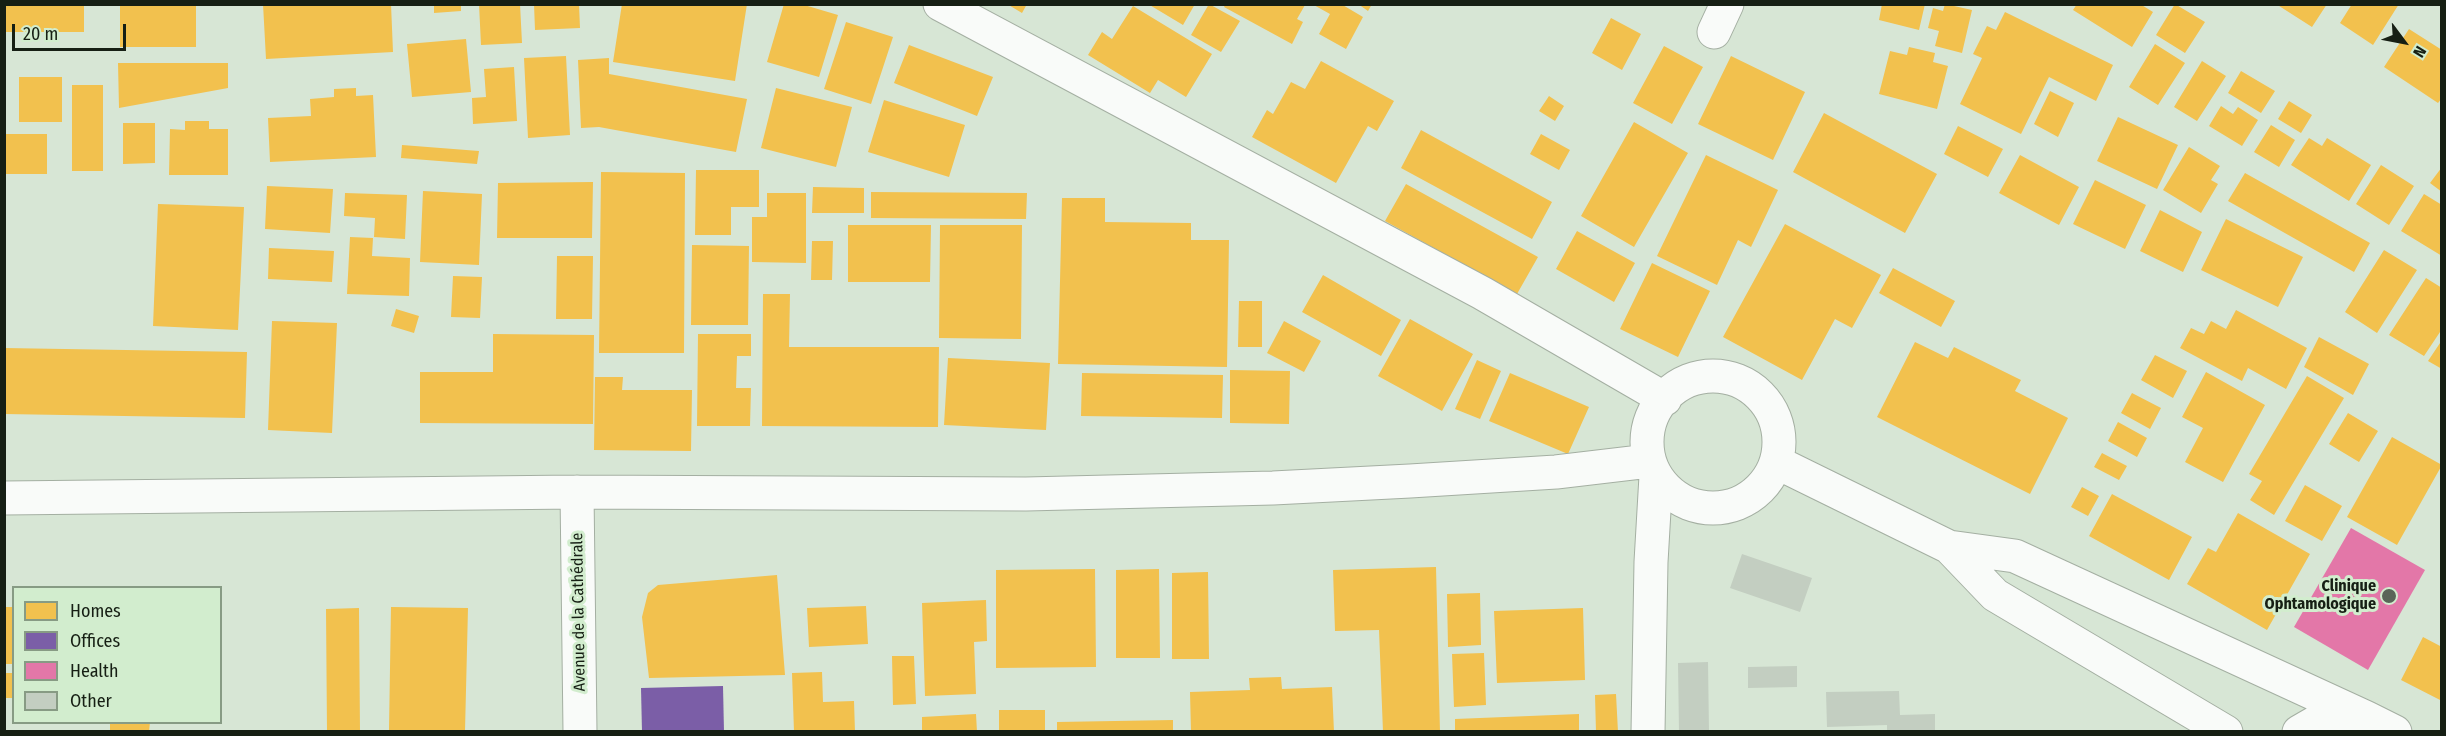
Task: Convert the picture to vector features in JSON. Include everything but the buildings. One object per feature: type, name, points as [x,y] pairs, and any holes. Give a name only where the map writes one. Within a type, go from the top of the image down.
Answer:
[{"type":"street","points":[[940,4],[1482,293],[1665,399]]},
{"type":"street","points":[[1648,732],[1653,468],[1647,444],[1650,423],[1675,387],[1697,377],[1720,376],[1743,382],[1762,396],[1775,416],[1780,439],[1776,462],[1766,481],[1750,496],[1731,506],[1710,508],[1689,504],[1670,492],[1653,468]]},
{"type":"street","points":[[1776,462],[1949,548],[1995,595],[2226,732]]},
{"type":"street","points":[[4,498],[577,492],[1026,494],[1273,488],[1653,468]]},
{"type":"street","name":"Avenue de la Cathédrale","points":[[577,492],[580,732]]},
{"type":"street","points":[[1949,548],[2015,556],[2381,725]]},
{"type":"street","points":[[2299,732],[2318,721],[2342,716],[2381,725]]},
{"type":"place","name":"Clinique Ophtamologique","points":[[2389,596]]}]
